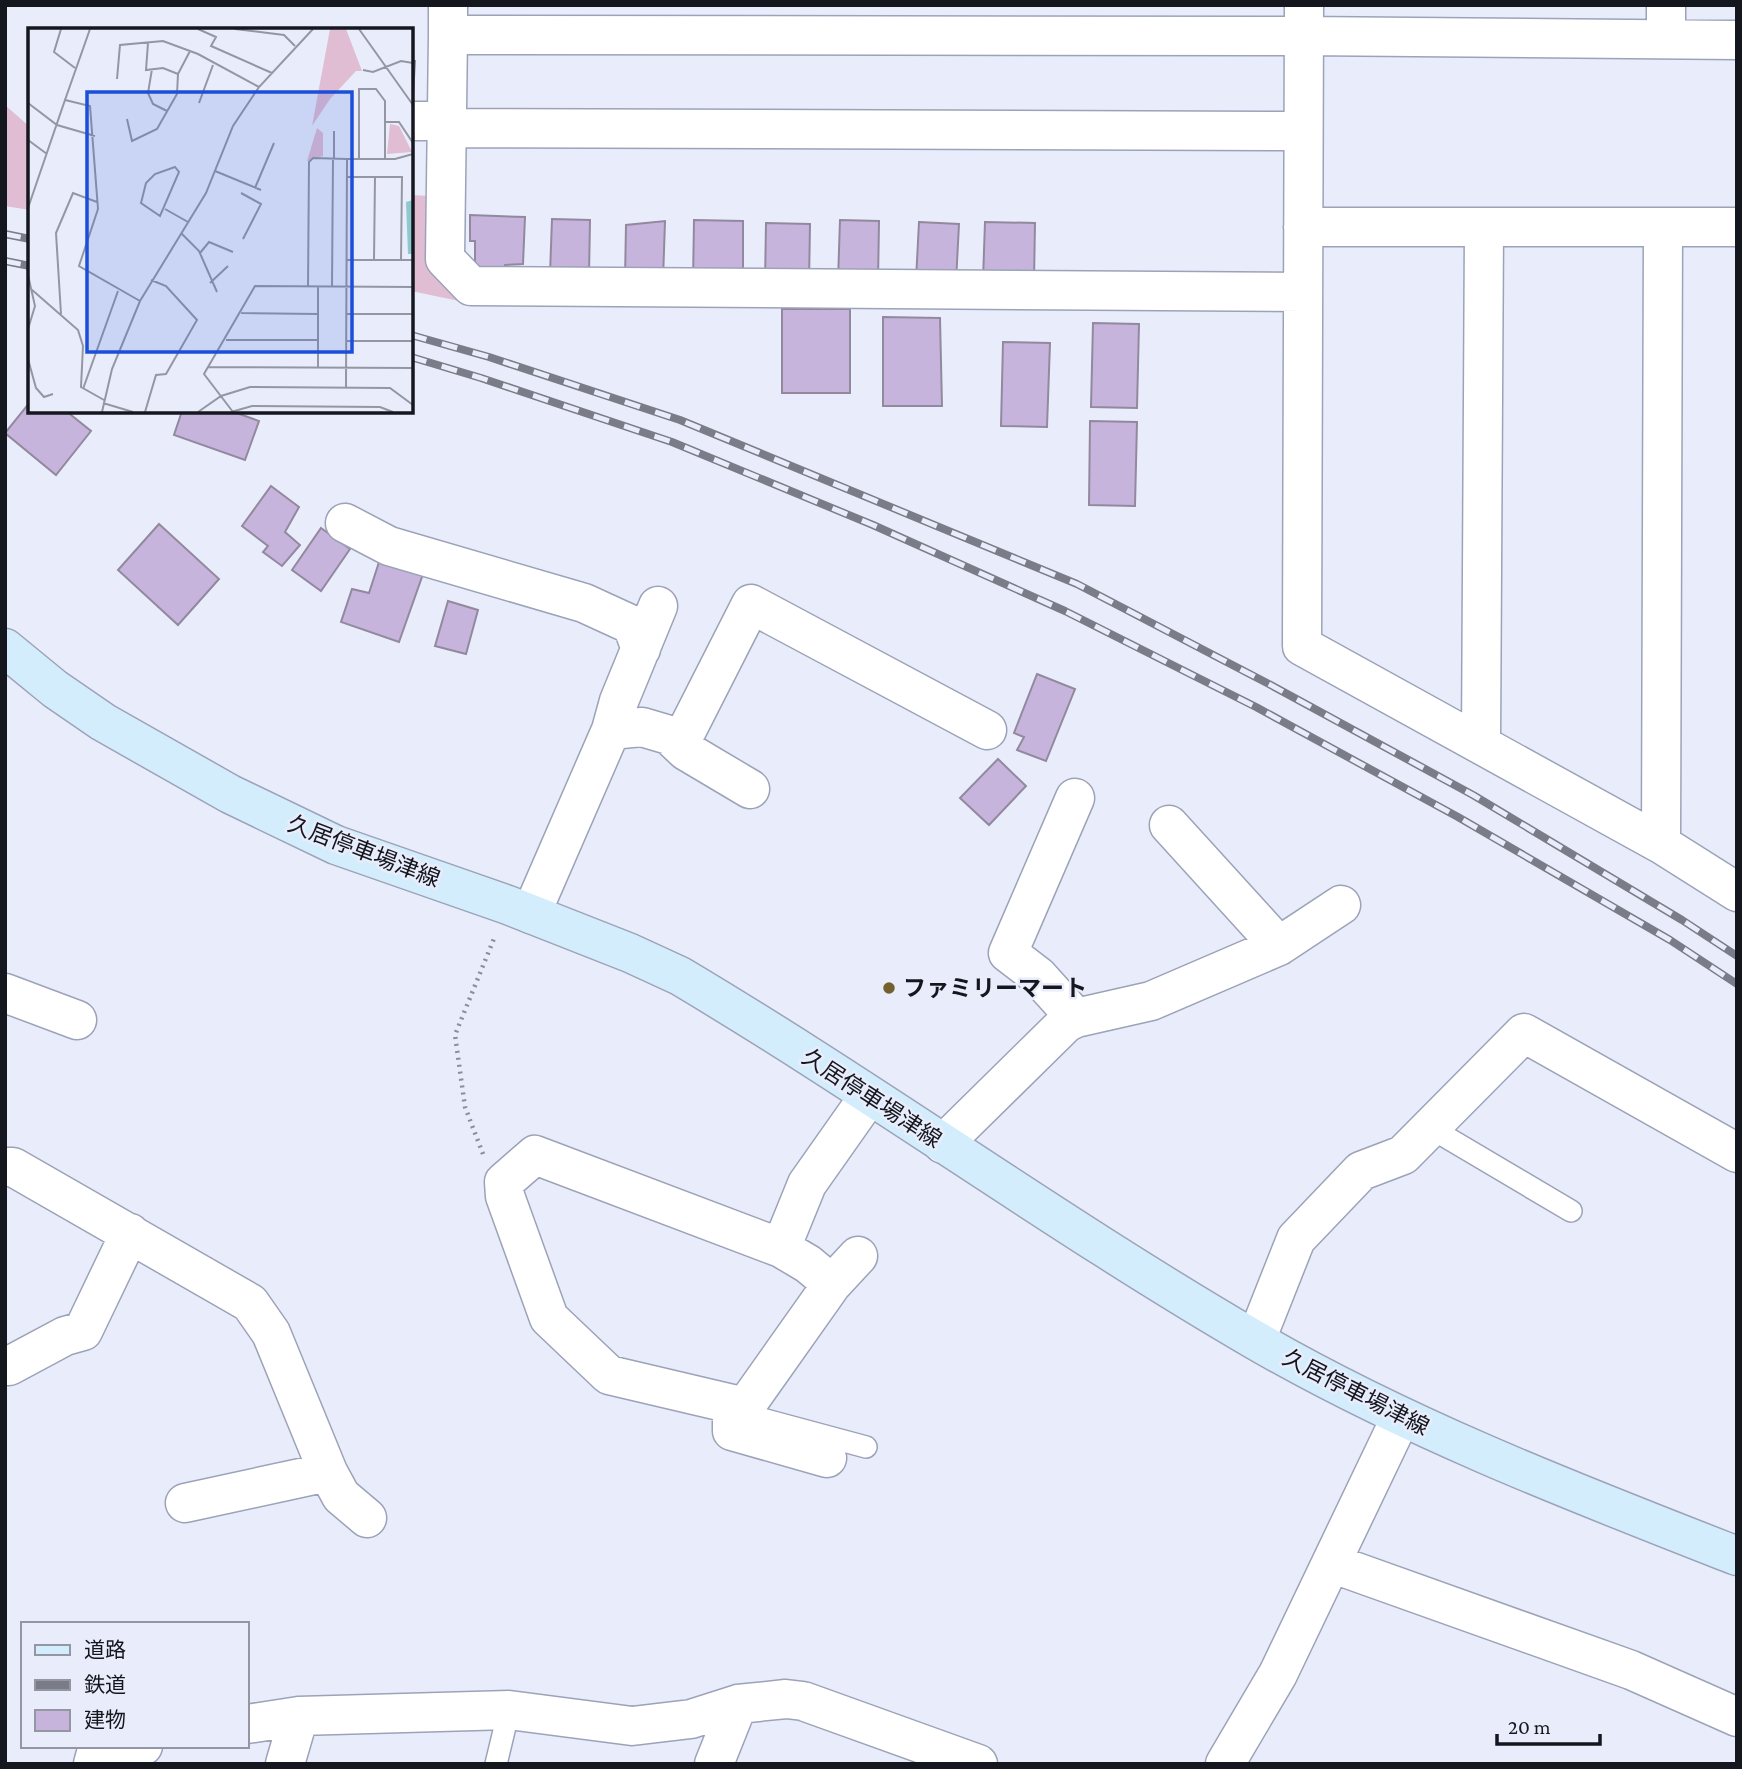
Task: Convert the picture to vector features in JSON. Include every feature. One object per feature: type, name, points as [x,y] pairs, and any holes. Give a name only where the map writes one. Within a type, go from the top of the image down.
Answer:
[{"type":"main road","name":"久居停車場津線","points":[[5,648],[55,689],[103,722],[230,794],[336,845],[520,909],[680,976],[1079,1232],[1256,1340],[1401,1418],[1737,1556]]},
{"type":"street","points":[[1303,292],[471,286],[445,259],[435,124],[448,20],[1666,22],[1737,40]]},
{"type":"street","points":[[1304,20],[1302,646],[1661,844],[1737,892]]},
{"type":"street","points":[[435,124],[1303,131]]},
{"type":"street","points":[[1303,227],[1737,228]]},
{"type":"street","points":[[1481,743],[1484,227]]},
{"type":"street","points":[[1661,844],[1664,228]]},
{"type":"street","points":[[345,523],[389,546],[584,603],[632,625],[641,649]]},
{"type":"street","points":[[676,741],[687,730],[751,604],[988,730]]},
{"type":"street","points":[[520,909],[611,730],[658,606]]},
{"type":"street","points":[[611,730],[642,727],[669,735],[686,751],[750,789]]},
{"type":"street","points":[[1075,798],[1008,953],[1038,976],[1076,1018]]},
{"type":"street","points":[[1169,825],[1279,946]]},
{"type":"street","points":[[943,1144],[1066,1023],[1076,1018],[1151,1001],[1279,946],[1341,905]]},
{"type":"street","points":[[5,993],[77,1020]]},
{"type":"street","points":[[1256,1340],[1296,1240],[1361,1171],[1404,1154],[1524,1033],[1737,1153]]},
{"type":"street","points":[[781,1248],[807,1184],[869,1096]]},
{"type":"street","points":[[739,1405],[609,1375],[556,1327],[549,1318],[540,1294],[505,1196],[504,1182],[536,1156],[781,1248],[808,1264],[832,1284]]},
{"type":"street","points":[[5,1167],[13,1167],[250,1303],[271,1333],[328,1472],[341,1496],[367,1518]]},
{"type":"street","points":[[5,1365],[9,1366],[65,1336],[83,1331],[130,1233]]},
{"type":"street","points":[[827,1458],[732,1431],[739,1405],[832,1284],[858,1256]]},
{"type":"street","points":[[1225,1764],[1278,1674],[1401,1418]]},
{"type":"street","points":[[185,1503],[328,1472]]},
{"type":"street","points":[[1331,1563],[1631,1670],[1737,1717]]},
{"type":"street","points":[[248,1724],[299,1716],[509,1710],[632,1726],[691,1719],[738,1704],[786,1699],[803,1701],[978,1764]]},
{"type":"street","points":[[715,1764],[738,1704]]},
{"type":"street","points":[[285,1764],[299,1716]]},
{"type":"street","points":[[93,1764],[96,1753],[130,1748]]},
{"type":"lane","points":[[1429,1127],[1572,1211]]},
{"type":"lane","points":[[739,1405],[762,1419],[866,1447]]},
{"type":"lane","points":[[496,1764],[509,1710]]},
{"type":"path","points":[[504,1182],[489,1169],[465,1107],[456,1035],[520,909]]},
{"type":"shaded area","points":[[5,105],[28,125],[28,210],[5,206]]},
{"type":"shaded area","points":[[413,195],[430,196],[464,302],[413,291]]},
{"type":"building","points":[[413,61],[415,61],[413,95]]},
{"type":"building","points":[[470,215],[525,217],[523,264],[505,265],[502,276],[475,276],[475,241],[470,241]]},
{"type":"building","points":[[552,219],[590,220],[589,275],[550,274]]},
{"type":"building","points":[[694,220],[743,221],[743,269],[727,269],[693,282]]},
{"type":"building","points":[[840,220],[879,221],[878,282],[838,281]]},
{"type":"building","points":[[665,221],[663,280],[625,279],[626,225]]},
{"type":"building","points":[[919,222],[959,224],[956,282],[916,280]]},
{"type":"building","points":[[985,222],[1035,223],[1034,281],[983,280]]},
{"type":"building","points":[[766,223],[810,224],[809,283],[765,282]]},
{"type":"building","points":[[782,309],[850,309],[850,393],[782,393]]},
{"type":"building","points":[[883,317],[940,318],[942,406],[883,406]]},
{"type":"building","points":[[1093,323],[1139,324],[1137,408],[1091,407]]},
{"type":"building","points":[[1003,342],[1050,343],[1047,427],[1001,426]]},
{"type":"building","points":[[28,404],[28,413],[68,413],[91,431],[56,475],[5,433]]},
{"type":"building","points":[[181,413],[237,413],[259,421],[245,460],[174,435]]},
{"type":"building","points":[[1090,421],[1137,422],[1135,506],[1089,505]]},
{"type":"building","points":[[271,486],[299,507],[285,532],[300,545],[282,566],[263,552],[268,546],[242,526]]},
{"type":"building","points":[[159,524],[219,579],[178,625],[118,570]]},
{"type":"building","points":[[321,528],[350,549],[321,591],[292,570]]},
{"type":"building","points":[[380,559],[423,574],[399,642],[341,622],[352,589],[369,593]]},
{"type":"building","points":[[448,601],[478,610],[466,654],[435,646]]},
{"type":"building","points":[[1037,674],[1075,689],[1046,761],[1017,750],[1024,737],[1014,733]]},
{"type":"building","points":[[998,759],[1026,786],[989,825],[960,798]]},
{"type":"railway","points":[[5,234],[28,239]]},
{"type":"railway","points":[[5,261],[28,266]]},
{"type":"railway","points":[[413,336],[489,357],[680,420],[1077,584],[1473,795],[1737,956]]},
{"type":"railway","points":[[413,358],[672,442],[873,525],[1065,611],[1256,707],[1458,817],[1670,940],[1737,984]]},
{"type":"place","name":"ファミリーマート","points":[[889,988]]}]
